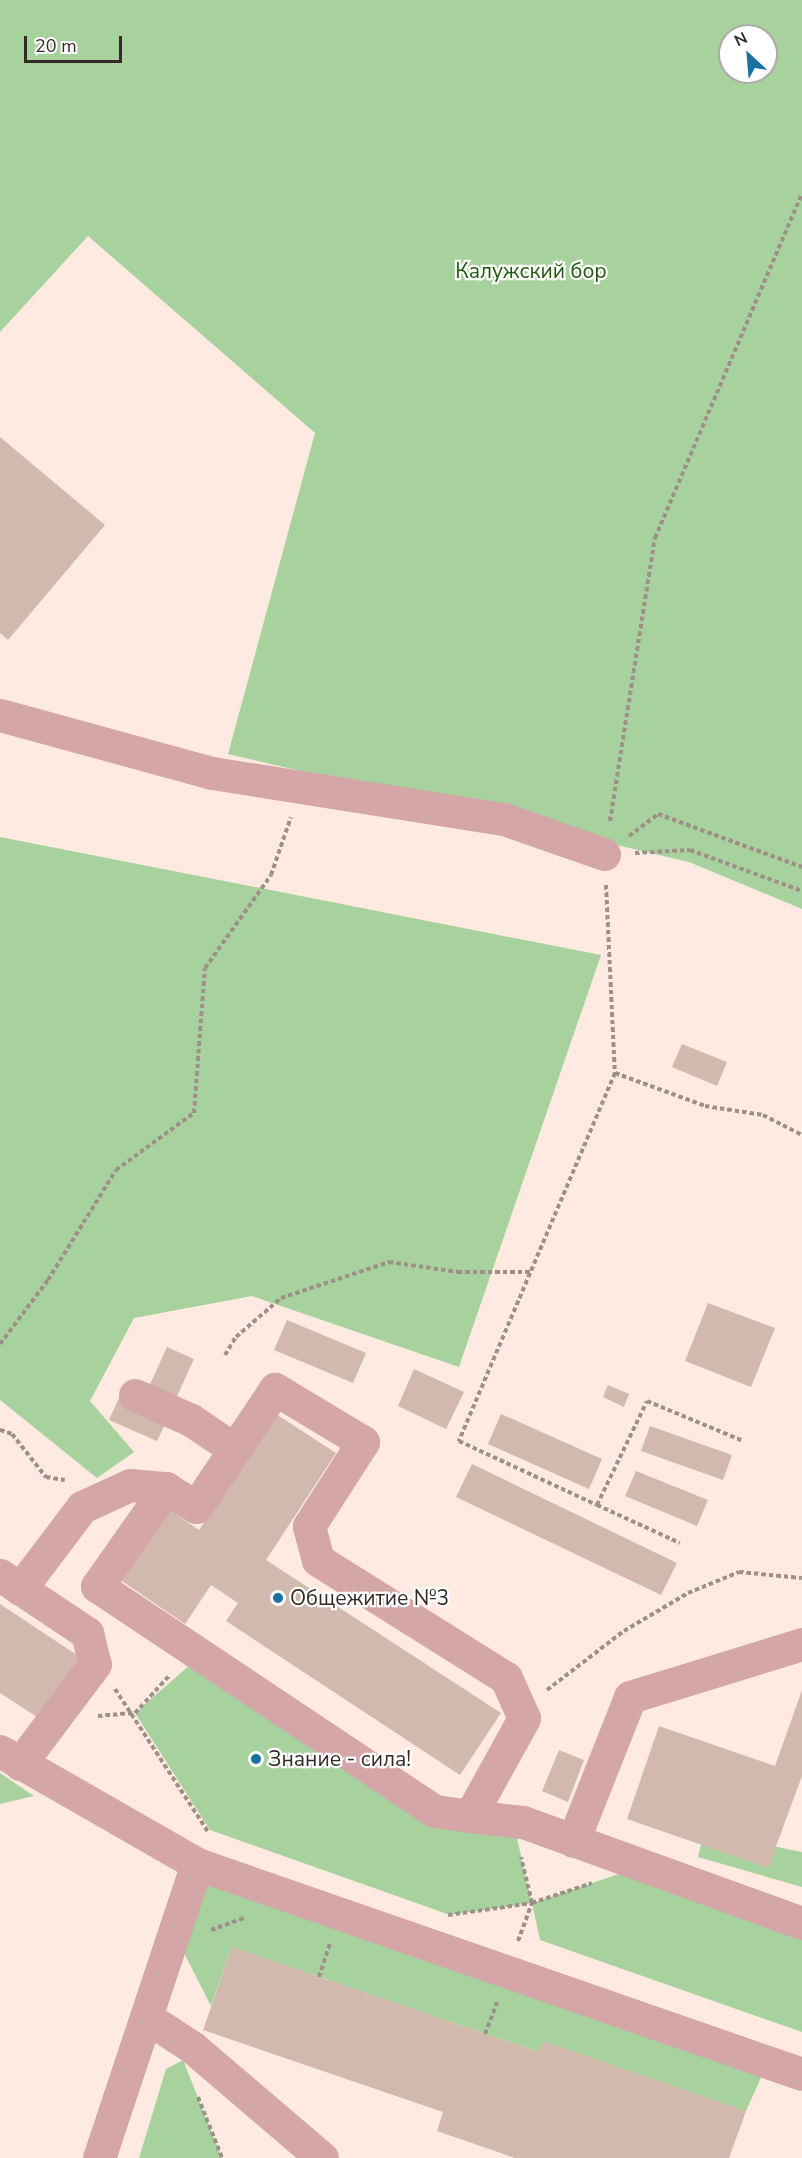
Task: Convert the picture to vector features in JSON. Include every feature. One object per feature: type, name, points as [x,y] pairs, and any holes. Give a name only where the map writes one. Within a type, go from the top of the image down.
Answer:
[{"type":"street","points":[[0,715],[212,773],[302,784],[504,819],[604,854]]},
{"type":"street","points":[[470,1816],[524,1718],[506,1678],[318,1560],[309,1526],[363,1442],[275,1389],[196,1507],[166,1488],[130,1485],[82,1507],[10,1582],[87,1633],[95,1664],[10,1758],[197,1864],[508,1970],[802,2074]]},
{"type":"street","points":[[135,1395],[190,1420],[234,1449]]},
{"type":"street","points":[[166,1488],[97,1586],[191,1653],[435,1811],[513,1821],[802,1923]]},
{"type":"street","points":[[573,1841],[630,1697],[802,1644]]},
{"type":"street","points":[[99,2158],[197,1864]]},
{"type":"street","points":[[146,2016],[192,2047],[322,2158]]},
{"type":"path","points":[[680,1543],[459,1441],[615,1073],[604,854],[655,538],[802,194]]},
{"type":"path","points":[[0,1344],[48,1280],[116,1170],[194,1113],[205,968],[271,875],[302,784]]},
{"type":"path","points":[[604,854],[658,814],[802,867]]},
{"type":"path","points":[[604,854],[690,850],[802,891]]},
{"type":"path","points":[[615,1073],[705,1106],[764,1115],[802,1135]]},
{"type":"path","points":[[225,1355],[236,1337],[281,1298],[389,1262],[458,1272],[531,1272]]},
{"type":"path","points":[[597,1505],[647,1401],[743,1441]]},
{"type":"path","points":[[0,1430],[12,1434],[46,1477],[77,1483]]},
{"type":"path","points":[[524,1718],[555,1680],[688,1593],[739,1572],[802,1578]]},
{"type":"path","points":[[135,1713],[191,1653]]},
{"type":"path","points":[[95,1664],[135,1713],[210,1830]]},
{"type":"path","points":[[508,1970],[532,1903],[513,1821]]},
{"type":"path","points":[[439,1917],[532,1903],[641,1866]]},
{"type":"path","points":[[196,2093],[222,2158]]},
{"type":"green space","name":"Калужский бор","points":[[0,0],[802,0],[802,909],[689,862],[228,754],[315,433],[88,236],[0,332]]},
{"type":"green space","points":[[0,837],[601,955],[459,1367],[252,1296],[134,1318],[90,1401],[134,1452],[97,1478],[0,1400]]},
{"type":"green space","points":[[199,1657],[435,1811],[513,1821],[532,1903],[450,1915],[210,1830],[135,1713]]},
{"type":"green space","points":[[0,1773],[34,1796],[0,1804]]},
{"type":"green space","points":[[704,1832],[802,1852],[802,1887],[698,1857]]},
{"type":"green space","points":[[197,1864],[768,2062],[746,2111],[539,2052],[232,1947],[211,2006],[174,1933]]},
{"type":"green space","points":[[628,1871],[802,1926],[802,2032],[540,1940],[532,1903]]},
{"type":"green space","points":[[183,2060],[222,2158],[139,2158],[166,2069]]},
{"type":"building","points":[[0,437],[105,525],[8,640],[0,633]]},
{"type":"building","points":[[682,1044],[727,1062],[717,1086],[672,1067]]},
{"type":"building","points":[[708,1303],[775,1328],[751,1387],[685,1361]]},
{"type":"building","points":[[287,1320],[366,1353],[353,1383],[274,1350]]},
{"type":"building","points":[[167,1347],[194,1359],[174,1403],[147,1391]]},
{"type":"building","points":[[414,1369],[464,1392],[446,1429],[398,1406]]},
{"type":"building","points":[[608,1385],[629,1394],[624,1407],[603,1397]]},
{"type":"building","points":[[119,1398],[167,1420],[157,1441],[109,1420]]},
{"type":"building","name":"Общежитие №3","points":[[276,1414],[336,1453],[266,1560],[501,1713],[460,1775],[226,1621],[238,1603],[211,1585],[185,1624],[119,1579],[167,1508],[199,1530]]},
{"type":"building","points":[[501,1414],[602,1459],[589,1489],[488,1444]]},
{"type":"building","points":[[650,1426],[732,1455],[723,1480],[641,1451]]},
{"type":"building","points":[[472,1464],[677,1563],[661,1595],[456,1497]]},
{"type":"building","points":[[636,1471],[708,1500],[697,1526],[625,1496]]},
{"type":"building","points":[[0,1604],[80,1657],[40,1719],[0,1693]]},
{"type":"building","points":[[802,1690],[802,1776],[768,1868],[627,1819],[659,1726],[775,1766]]},
{"type":"building","points":[[559,1750],[584,1760],[568,1802],[542,1791]]},
{"type":"building","points":[[232,1947],[539,2052],[543,2041],[746,2111],[729,2158],[515,2158],[437,2131],[443,2112],[203,2030]]},
{"type":"place","name":"Общежитие №3","points":[[278,1598]]},
{"type":"place","name":"Знание - сила!","points":[[256,1759]]}]
